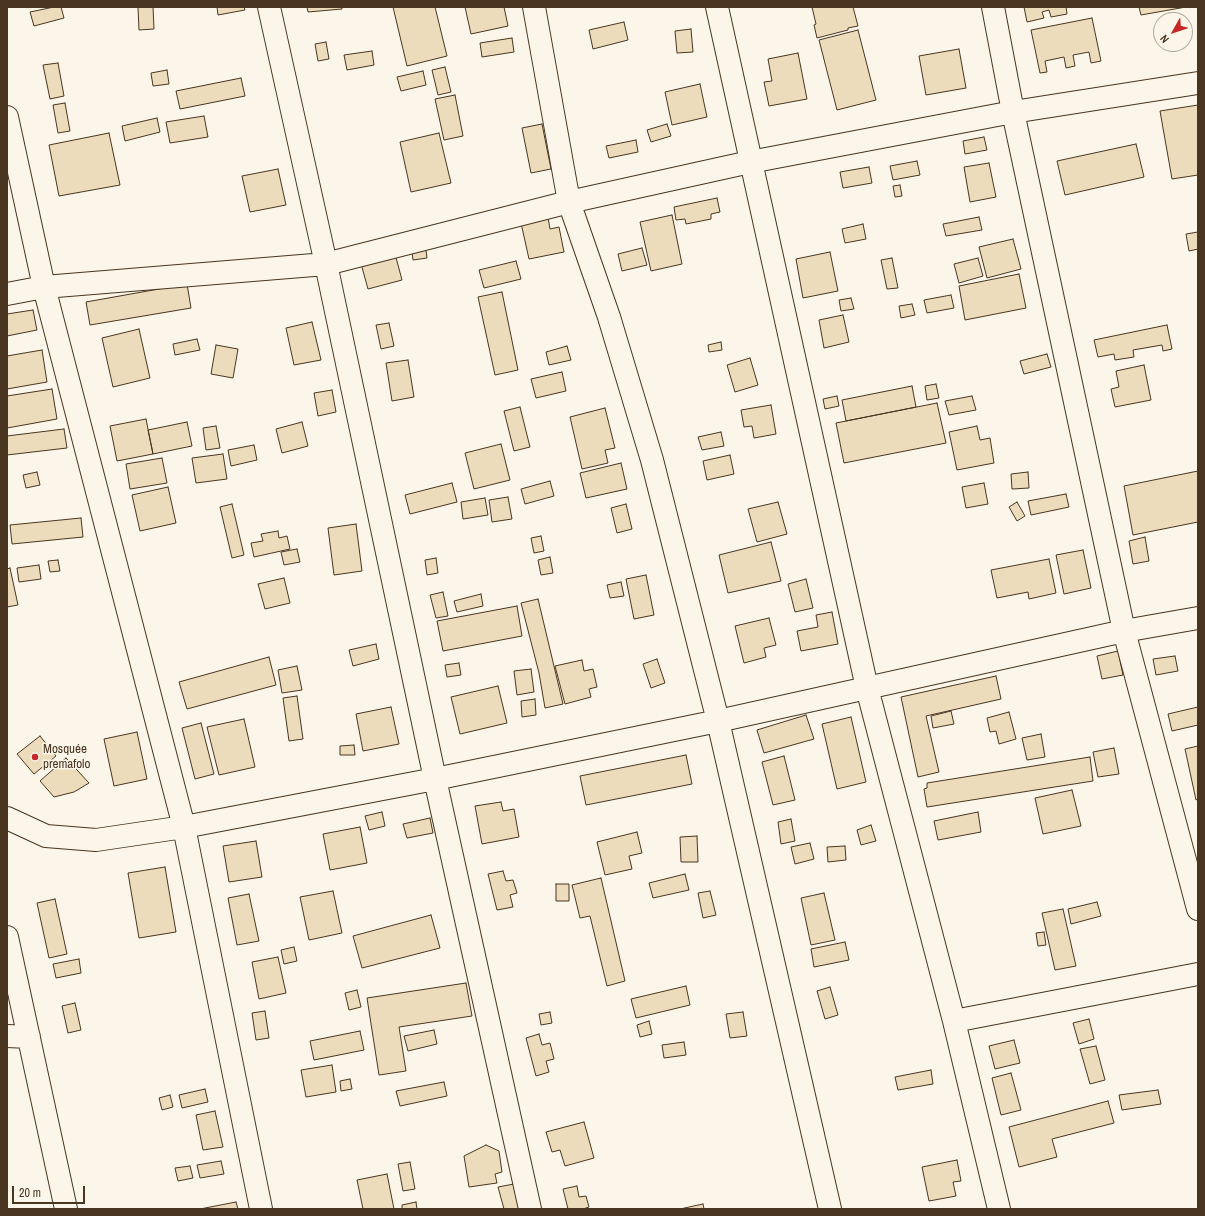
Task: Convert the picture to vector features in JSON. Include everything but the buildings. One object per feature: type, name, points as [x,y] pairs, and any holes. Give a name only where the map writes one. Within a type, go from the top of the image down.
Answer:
[{"type":"street","points":[[269,7],[326,264],[435,779],[530,1209]]},
{"type":"street","points":[[534,7],[569,202],[609,317],[652,460],[718,721],[830,1209]]},
{"type":"street","points":[[717,7],[867,688],[954,1021],[999,1209]]},
{"type":"street","points":[[993,7],[1013,112],[1124,631],[1198,908]]},
{"type":"street","points":[[7,294],[44,288],[326,264],[569,202],[750,162],[1013,112],[1198,83]]},
{"type":"street","points":[[7,117],[44,288],[184,827],[261,1209]]},
{"type":"street","points":[[7,818],[46,836],[96,840],[184,827],[435,779],[718,721],[1124,631],[1198,618]]},
{"type":"street","points":[[7,937],[66,1209]]},
{"type":"street","points":[[954,1021],[1198,974]]},
{"type":"street","points":[[7,1036],[29,1037]]},
{"type":"place","name":"Mosquée premafolo","points":[[35,757]]}]
